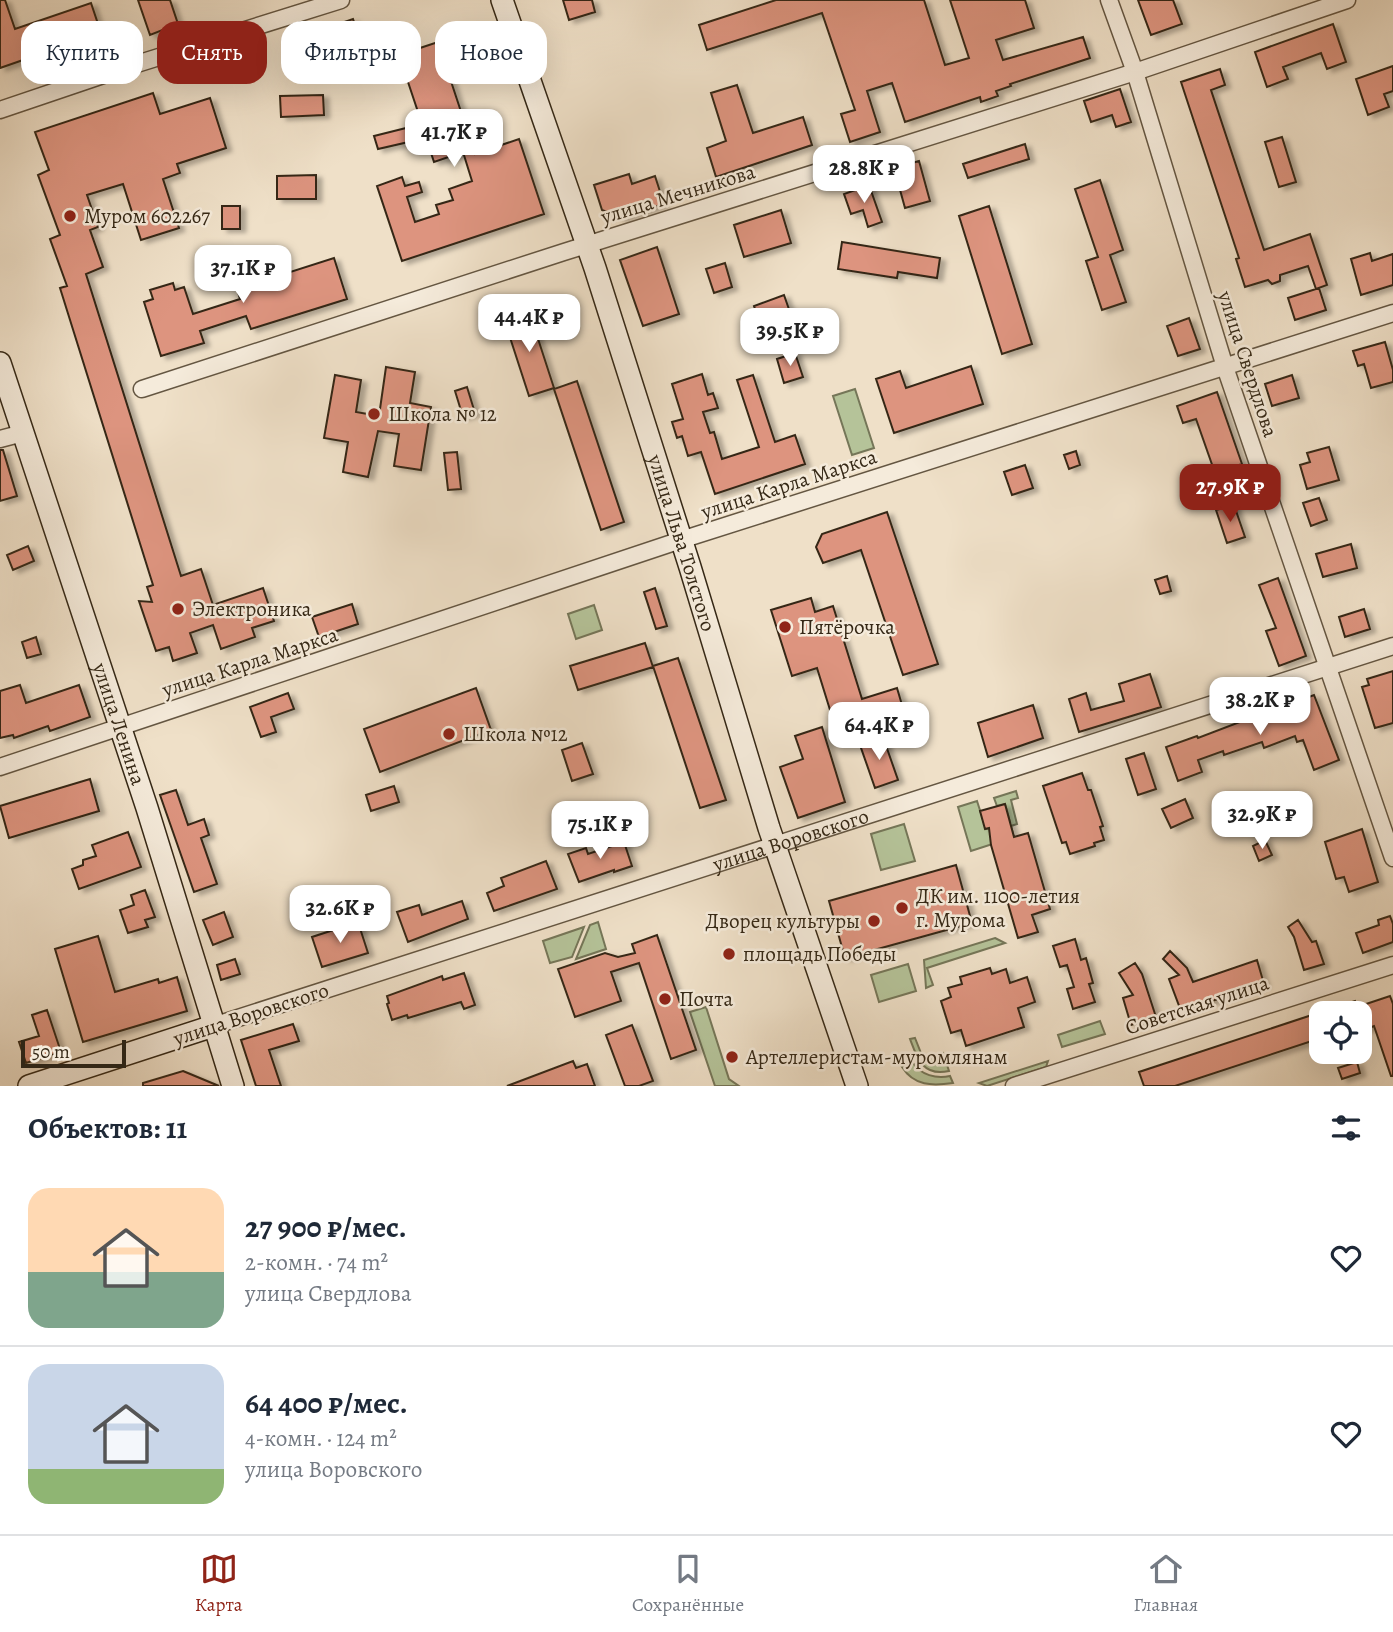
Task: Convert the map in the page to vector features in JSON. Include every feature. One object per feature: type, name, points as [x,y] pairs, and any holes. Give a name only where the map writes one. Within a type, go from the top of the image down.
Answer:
[{"type":"street","points":[[0,110],[341,0]]},
{"type":"street","name":"улица Льва Толстого","points":[[502,0],[587,245],[774,844],[857,1086]]},
{"type":"street","name":"улица Свердлова","points":[[1109,0],[1135,72],[1225,366],[1393,858]]},
{"type":"street","name":"улица Мечникова","points":[[142,389],[1135,72],[1347,0]]},
{"type":"street","name":"улица Карла Маркса","points":[[0,767],[681,540],[1393,313]]},
{"type":"street","name":"улица Ленина","points":[[0,363],[120,727],[233,1086]]},
{"type":"street","points":[[0,439],[23,433]]},
{"type":"street","name":"улица Воровского","points":[[29,1086],[1393,646]]},
{"type":"street","name":"Советская улица","points":[[1014,1086],[1393,965]]},
{"type":"green space","points":[[855,389],[874,448],[852,455],[833,396]]},
{"type":"green space","points":[[594,605],[602,630],[576,639],[568,614]]},
{"type":"green space","points":[[1016,791],[1018,798],[1011,800],[1017,824],[1011,826],[1014,837],[971,851],[958,807],[977,801],[986,829],[1010,822],[1005,804],[997,806],[994,798]]},
{"type":"green space","points":[[904,824],[915,861],[881,870],[871,834]]},
{"type":"green space","points":[[598,922],[606,949],[576,959],[590,925]]},
{"type":"green space","points":[[584,927],[572,957],[550,963],[543,941]]},
{"type":"green space","points":[[995,938],[1005,943],[927,968],[933,985],[926,988],[924,960]]},
{"type":"green space","points":[[908,964],[916,991],[879,1002],[871,975]]},
{"type":"green space","points":[[706,1007],[729,1079],[739,1086],[715,1086],[690,1012]]},
{"type":"green space","points":[[1100,1021],[1105,1034],[1062,1047],[1058,1035]]},
{"type":"green space","points":[[915,1038],[923,1058],[943,1053],[949,1071],[927,1069],[915,1053],[910,1039]]},
{"type":"green space","points":[[1048,1061],[1046,1067],[987,1086],[979,1083]]},
{"type":"green space","points":[[913,1063],[920,1071],[929,1075],[950,1076],[953,1083],[931,1084],[912,1078],[902,1067]]},
{"type":"building","points":[[0,0],[5,0],[15,29],[21,27],[21,61],[0,68]]},
{"type":"building","points":[[138,0],[170,0],[177,21],[157,21],[157,32],[150,35]]},
{"type":"building","points":[[563,0],[592,0],[595,12],[569,20]]},
{"type":"building","points":[[776,0],[924,0],[945,65],[969,58],[950,0],[1025,0],[1034,28],[996,40],[1003,60],[1083,37],[1090,58],[1010,84],[1011,86],[996,91],[998,96],[981,102],[980,97],[905,122],[892,83],[867,91],[880,132],[850,142],[841,114],[855,110],[822,13],[707,50],[699,25]]},
{"type":"building","points":[[1138,0],[1173,0],[1182,24],[1151,35]]},
{"type":"building","points":[[91,3],[97,21],[38,21]]},
{"type":"building","points":[[1333,24],[1346,62],[1327,69],[1321,53],[1283,67],[1288,79],[1267,87],[1255,52]]},
{"type":"building","points":[[435,43],[435,84],[452,84],[475,154],[519,139],[544,214],[402,261],[377,186],[402,177],[405,186],[419,182],[422,192],[407,197],[415,222],[439,214],[436,205],[453,200],[449,189],[472,181],[463,152],[434,162],[426,138],[378,149],[374,136],[422,124],[409,84],[421,84],[421,48]]},
{"type":"building","points":[[1393,66],[1393,91],[1384,94],[1389,107],[1368,115],[1356,79]]},
{"type":"building","points":[[1220,69],[1225,85],[1211,90],[1264,250],[1310,234],[1327,285],[1316,289],[1308,266],[1280,275],[1280,281],[1272,284],[1268,280],[1245,287],[1236,259],[1239,258],[1181,82]]},
{"type":"building","points":[[737,85],[753,133],[803,117],[812,145],[716,177],[707,148],[726,141],[711,93]]},
{"type":"building","points":[[1120,89],[1131,122],[1116,127],[1112,115],[1091,122],[1084,101]]},
{"type":"building","points":[[153,93],[160,114],[210,98],[226,148],[177,164],[180,173],[163,179],[179,228],[141,240],[123,184],[87,195],[98,227],[90,230],[103,267],[86,274],[181,576],[201,569],[213,605],[263,588],[274,621],[252,628],[255,637],[221,649],[213,625],[190,633],[197,653],[173,661],[169,647],[156,651],[139,601],[152,602],[147,587],[153,585],[60,288],[67,286],[50,239],[60,235],[38,175],[49,170],[35,132]]},
{"type":"building","points":[[323,95],[324,115],[281,117],[280,96]]},
{"type":"building","points":[[1282,137],[1296,182],[1279,187],[1265,142]]},
{"type":"building","points":[[1025,144],[1029,159],[968,178],[963,164]]},
{"type":"building","points":[[919,161],[930,201],[905,208],[894,168]]},
{"type":"building","points":[[629,174],[632,184],[655,176],[664,204],[622,218],[602,210],[594,185]]},
{"type":"building","points":[[316,175],[316,199],[277,199],[277,176]]},
{"type":"building","points":[[1100,180],[1123,250],[1110,255],[1126,302],[1102,310],[1086,261],[1098,257],[1075,189]]},
{"type":"building","points":[[869,185],[882,222],[868,227],[863,210],[851,214],[844,194]]},
{"type":"building","points":[[222,206],[240,206],[240,229],[222,229]]},
{"type":"building","points":[[989,206],[1032,344],[1002,354],[959,216]]},
{"type":"building","points":[[781,210],[791,243],[744,257],[734,225]]},
{"type":"building","points":[[842,242],[940,258],[937,278],[898,272],[897,278],[838,269]]},
{"type":"building","points":[[657,247],[679,314],[643,326],[620,260]]},
{"type":"building","points":[[1370,253],[1372,261],[1393,254],[1393,285],[1361,295],[1351,259]]},
{"type":"building","points":[[334,258],[347,299],[251,329],[246,316],[200,331],[204,343],[161,356],[144,302],[153,299],[150,290],[173,283],[175,290],[184,287],[193,314],[240,299],[237,289]]},
{"type":"building","points":[[725,263],[732,287],[714,293],[706,269]]},
{"type":"building","points":[[1319,288],[1326,310],[1295,320],[1288,298]]},
{"type":"building","points":[[784,295],[792,318],[762,329],[754,306]]},
{"type":"building","points":[[529,311],[554,388],[529,396],[504,319]]},
{"type":"building","points":[[1189,318],[1200,349],[1178,356],[1167,326]]},
{"type":"building","points":[[1385,342],[1393,370],[1393,382],[1371,388],[1364,364],[1358,366],[1353,351]]},
{"type":"building","points":[[795,353],[803,377],[784,383],[777,359]]},
{"type":"building","points":[[971,366],[983,404],[894,433],[876,379],[900,371],[906,388]]},
{"type":"building","points":[[386,367],[415,372],[410,403],[431,407],[421,470],[394,466],[399,434],[378,431],[368,477],[343,472],[348,442],[324,438],[335,375],[361,380],[356,412],[379,416]]},
{"type":"building","points":[[702,374],[708,395],[713,393],[718,408],[703,412],[710,433],[714,432],[722,459],[759,447],[737,380],[753,375],[775,442],[795,435],[805,464],[715,494],[701,452],[688,456],[682,436],[677,438],[672,422],[683,419],[672,384]]},
{"type":"building","points":[[1292,375],[1299,398],[1272,406],[1265,384]]},
{"type":"building","points":[[577,381],[624,522],[601,530],[554,389]]},
{"type":"building","points":[[467,387],[475,413],[463,417],[455,391]]},
{"type":"building","points":[[1217,392],[1242,464],[1215,473],[1196,419],[1183,423],[1177,406]]},
{"type":"building","points":[[1329,447],[1339,480],[1307,489],[1300,465],[1310,462],[1307,453]]},
{"type":"building","points":[[0,450],[3,450],[17,496],[0,501]]},
{"type":"building","points":[[1076,451],[1080,465],[1069,469],[1064,455]]},
{"type":"building","points":[[457,452],[461,489],[448,490],[444,453]]},
{"type":"building","points":[[1025,465],[1033,488],[1012,495],[1004,472]]},
{"type":"building","points":[[1319,498],[1327,520],[1311,526],[1303,503]]},
{"type":"building","points":[[1234,505],[1245,537],[1227,543],[1216,510]]},
{"type":"building","points":[[887,512],[938,664],[903,675],[861,550],[823,563],[816,547],[822,534]]},
{"type":"building","points":[[1351,544],[1357,568],[1323,577],[1316,554]]},
{"type":"building","points":[[28,546],[34,561],[13,570],[7,555]]},
{"type":"building","points":[[1167,576],[1171,591],[1160,594],[1155,580]]},
{"type":"building","points":[[1278,578],[1306,656],[1279,666],[1266,631],[1276,628],[1259,585]]},
{"type":"building","points":[[655,588],[667,626],[656,629],[644,592]]},
{"type":"building","points":[[811,598],[815,612],[833,606],[862,699],[897,688],[902,705],[835,726],[817,668],[792,676],[771,610]]},
{"type":"building","points":[[352,604],[358,624],[319,637],[312,617]]},
{"type":"building","points":[[1364,609],[1370,629],[1345,637],[1339,617]]},
{"type":"building","points":[[36,637],[41,654],[27,658],[22,642]]},
{"type":"building","points":[[645,643],[653,667],[578,690],[570,666]]},
{"type":"building","points":[[678,658],[726,800],[700,808],[653,666]]},
{"type":"building","points":[[1393,671],[1393,723],[1375,728],[1362,687],[1369,685],[1367,679]]},
{"type":"building","points":[[1150,674],[1161,707],[1079,732],[1069,699],[1086,693],[1091,710],[1124,701],[1119,684]]},
{"type":"building","points":[[20,685],[26,703],[79,685],[90,717],[50,731],[48,726],[14,738],[13,735],[0,738],[0,691]]},
{"type":"building","points":[[476,688],[491,730],[380,772],[364,729]]},
{"type":"building","points":[[288,693],[294,709],[271,717],[276,732],[261,737],[250,707]]},
{"type":"building","points":[[1314,695],[1339,760],[1314,770],[1303,740],[1297,742],[1295,736],[1264,748],[1262,742],[1224,755],[1223,751],[1198,760],[1202,772],[1178,781],[1166,747],[1197,736],[1198,738],[1253,717],[1252,715],[1274,708],[1275,710]]},
{"type":"building","points":[[1033,705],[1043,738],[988,757],[978,723]]},
{"type":"building","points":[[822,727],[845,802],[798,818],[780,767],[803,759],[795,736]]},
{"type":"building","points":[[883,737],[898,780],[875,788],[860,745]]},
{"type":"building","points":[[582,743],[593,774],[572,781],[562,750]]},
{"type":"building","points":[[1144,753],[1156,789],[1138,795],[1126,759]]},
{"type":"building","points":[[1082,773],[1088,790],[1091,790],[1103,826],[1100,827],[1104,840],[1094,843],[1095,846],[1070,854],[1066,842],[1062,843],[1043,786]]},
{"type":"building","points":[[90,779],[99,811],[9,838],[0,806]]},
{"type":"building","points":[[394,786],[399,802],[371,811],[366,795]]},
{"type":"building","points":[[176,790],[188,825],[204,819],[209,835],[201,838],[217,884],[194,892],[160,795]]},
{"type":"building","points":[[1185,799],[1193,818],[1171,828],[1162,809]]},
{"type":"building","points":[[1005,804],[1014,837],[1028,833],[1050,909],[1032,915],[1038,932],[1018,938],[991,845],[989,828],[985,829],[980,811]]},
{"type":"building","points":[[1362,829],[1378,882],[1349,892],[1344,877],[1336,879],[1325,842]]},
{"type":"building","points":[[128,832],[141,867],[79,889],[72,869],[83,865],[83,860],[96,856],[92,845]]},
{"type":"building","points":[[1265,840],[1272,855],[1259,861],[1253,846]]},
{"type":"building","points":[[624,842],[632,866],[579,882],[568,854],[586,848],[588,854]]},
{"type":"building","points":[[546,861],[557,889],[494,911],[487,893],[504,886],[501,878]]},
{"type":"building","points":[[956,865],[972,923],[845,958],[829,901]]},
{"type":"building","points":[[145,890],[155,917],[145,920],[148,927],[128,933],[120,910],[134,905],[131,895]]},
{"type":"building","points":[[462,901],[468,919],[408,942],[397,912],[419,905],[422,915]]},
{"type":"building","points":[[224,912],[233,937],[213,945],[203,920]]},
{"type":"building","points":[[1390,916],[1393,942],[1363,953],[1356,933],[1379,925],[1378,920]]},
{"type":"building","points":[[1298,920],[1312,942],[1316,941],[1324,964],[1304,970],[1294,937],[1288,927]]},
{"type":"building","points":[[358,922],[368,953],[322,967],[312,937]]},
{"type":"building","points":[[657,935],[696,1050],[671,1059],[639,963],[611,972],[621,1001],[575,1017],[558,969],[605,953],[618,957],[635,953],[632,944]]},
{"type":"building","points":[[98,936],[115,992],[158,979],[159,983],[177,977],[187,1011],[83,1042],[55,949]]},
{"type":"building","points":[[1075,939],[1081,960],[1086,958],[1093,983],[1089,984],[1095,1002],[1073,1009],[1067,989],[1074,987],[1067,965],[1060,967],[1053,946]]},
{"type":"building","points":[[1170,951],[1187,968],[1193,982],[1257,960],[1264,984],[1181,1011],[1169,979],[1179,975],[1163,959]]},
{"type":"building","points":[[235,959],[240,974],[221,980],[217,965]]},
{"type":"building","points":[[1135,963],[1142,974],[1156,1017],[1131,1025],[1123,998],[1133,995],[1119,973]]},
{"type":"building","points":[[990,968],[992,974],[1006,969],[1010,983],[1027,977],[1035,1002],[1018,1008],[1024,1027],[966,1046],[961,1030],[951,1033],[941,1001],[951,997],[948,988],[962,984],[960,977]]},
{"type":"building","points":[[464,973],[475,1005],[464,1009],[461,1002],[408,1018],[407,1015],[392,1020],[387,996],[442,976],[443,980]]},
{"type":"building","points":[[1390,996],[1393,1004],[1393,1076],[1374,1026],[1372,1027],[1372,1002]]},
{"type":"building","points":[[47,1010],[61,1052],[26,1063],[19,1042],[39,1036],[32,1015]]},
{"type":"building","points":[[1309,1016],[1309,1042],[1175,1086],[1144,1086],[1139,1072]]},
{"type":"building","points":[[293,1024],[299,1041],[269,1050],[281,1086],[256,1086],[241,1040]]},
{"type":"building","points":[[632,1025],[653,1081],[639,1086],[625,1086],[606,1035]]},
{"type":"building","points":[[573,1061],[576,1068],[587,1064],[595,1086],[507,1086]]},
{"type":"building","points":[[1358,1064],[1360,1073],[1342,1079],[1338,1068]]},
{"type":"building","points":[[183,1071],[219,1086],[143,1086],[143,1083]]},
{"type":"place","name":"Муром 602267","points":[[70,216]]},
{"type":"place","name":"Школа № 12","points":[[374,414]]},
{"type":"place","name":"Электроника","points":[[178,609]]},
{"type":"place","name":"Пятёрочка","points":[[785,627]]},
{"type":"place","name":"Школа №12","points":[[449,734]]},
{"type":"place","name":"ДК им. 1100-летия г. Мурома","points":[[902,908]]},
{"type":"place","name":"Дворец культуры","points":[[874,921]]},
{"type":"place","name":"площадь Победы","points":[[729,954]]},
{"type":"place","name":"Почта","points":[[665,999]]},
{"type":"place","name":"Артеллеристам-муромлянам","points":[[732,1057]]}]
